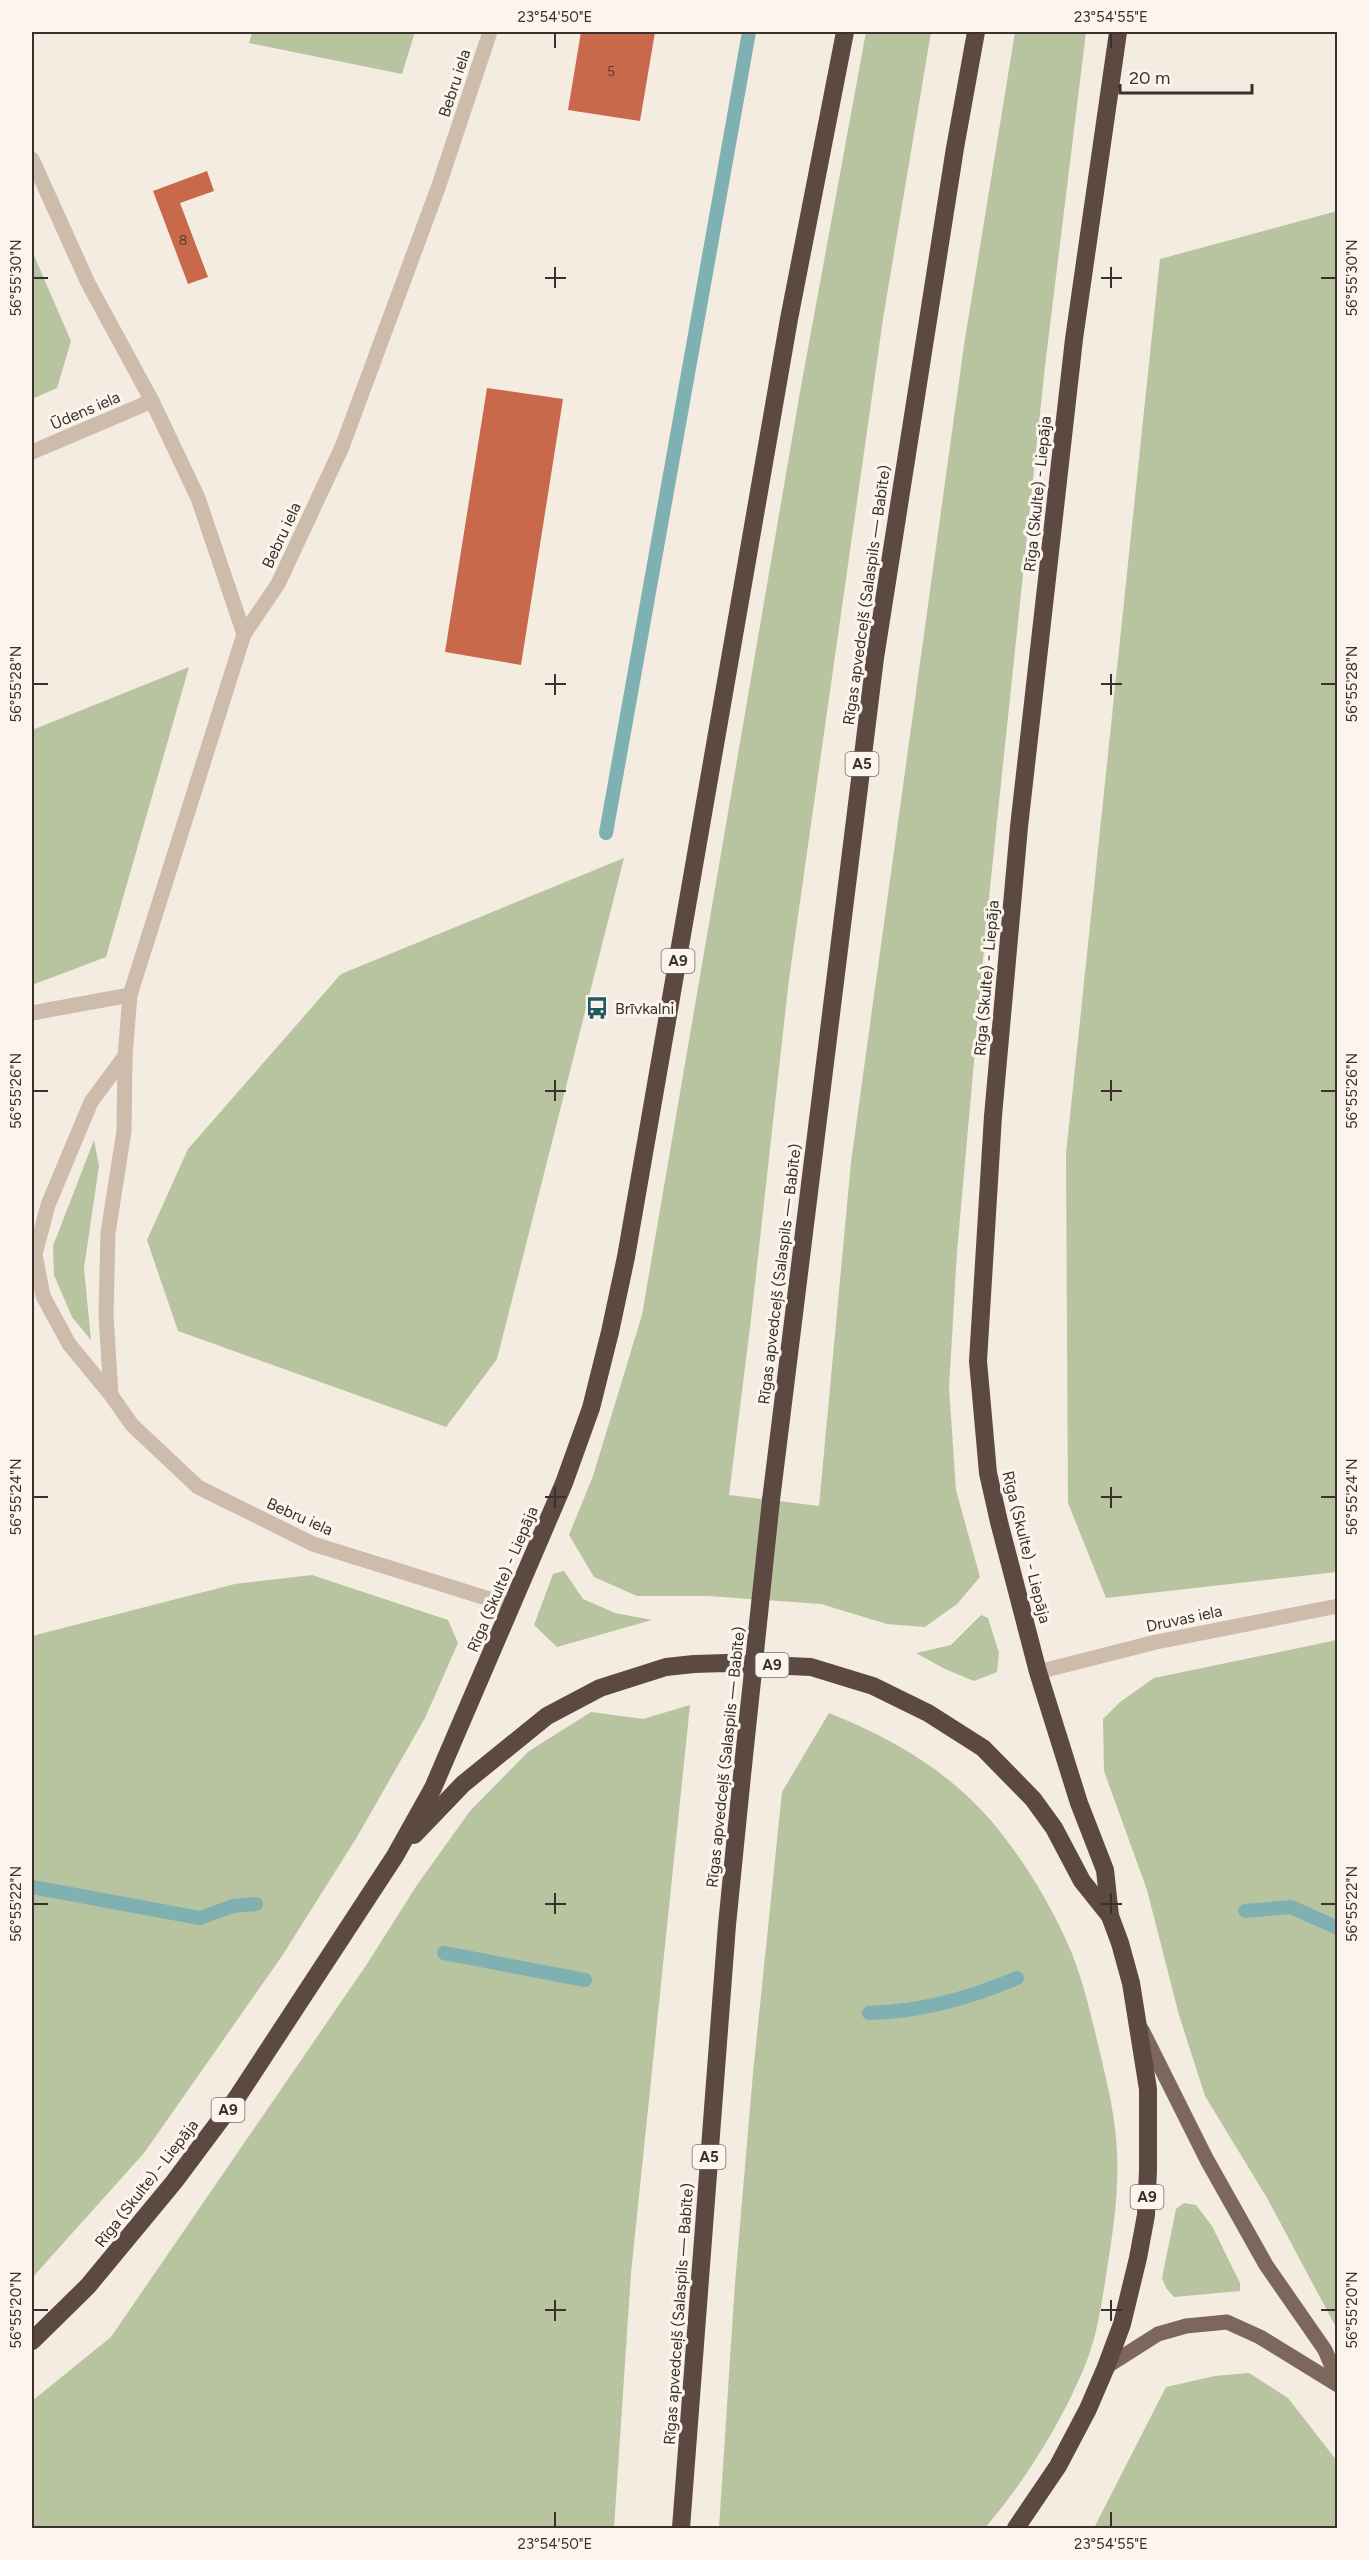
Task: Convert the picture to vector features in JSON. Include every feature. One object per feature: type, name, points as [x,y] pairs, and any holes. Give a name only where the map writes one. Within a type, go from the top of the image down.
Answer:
[{"type":"highway","name":"Rīga (Skulte) - Liepāja","points":[[32,2341],[88,2286],[174,2182],[242,2089],[394,1856],[433,1788],[512,1606],[591,1408],[610,1332],[656,1087],[787,330],[845,32]]},
{"type":"highway","name":"Rīgas apvedceļš (Salaspils — Babīte)","points":[[681,2529],[727,1925],[771,1500],[875,658],[975,32]]},
{"type":"highway","name":"Rīga (Skulte) - Liepāja","points":[[1016,2529],[1058,2466],[1088,2409],[1122,2324],[1146,2215],[1150,2125],[1148,2089],[1138,2021],[1131,1983],[1110,1916],[1105,1870],[1079,1803],[1038,1672],[999,1522],[988,1473],[978,1361],[993,1116],[1020,827],[1074,339],[1118,32]]},
{"type":"highway","name":"Rīga (Skulte) - Liepāja","points":[[394,1856],[471,1777],[547,1716],[600,1689],[645,1673],[685,1665],[726,1663],[812,1666],[873,1686],[928,1713],[983,1749],[1033,1799],[1054,1827],[1082,1881],[1110,1916]]},
{"type":"main road","points":[[1138,2021],[1212,2170],[1266,2265],[1325,2350],[1338,2383]]},
{"type":"main road","points":[[1106,2367],[1158,2334],[1186,2326],[1227,2322],[1260,2337],[1338,2383]]},
{"type":"street","name":"Bebru iela","points":[[111,1395],[106,1315],[108,1233],[124,1131],[125,1056],[130,995],[244,634],[279,584],[342,447],[438,188],[490,32]]},
{"type":"street","points":[[32,159],[88,283],[152,402],[198,498],[244,634]]},
{"type":"street","name":"Ūdens iela","points":[[32,452],[152,402]]},
{"type":"street","points":[[32,1013],[130,995]]},
{"type":"street","name":"Bebru iela","points":[[125,1056],[91,1102],[48,1205],[35,1254],[43,1296],[69,1344],[111,1395],[132,1425],[198,1487],[313,1544],[512,1606]]},
{"type":"street","name":"Druvas iela","points":[[1038,1672],[1156,1642],[1338,1606]]},
{"type":"green space","points":[[252,32],[415,32],[402,74],[249,43]]},
{"type":"green space","points":[[866,32],[931,32],[883,319],[789,979],[729,1495],[819,1506],[851,1162],[964,345],[1015,32],[1086,32],[1045,366],[987,916],[957,1252],[949,1388],[956,1490],[980,1577],[957,1604],[925,1627],[887,1624],[821,1604],[708,1596],[637,1596],[594,1577],[569,1535],[593,1476],[642,1315],[800,392]]},
{"type":"green space","points":[[1337,211],[1337,1572],[1106,1598],[1068,1503],[1066,1154],[1160,259]]},
{"type":"green space","points":[[32,251],[71,341],[57,388],[32,399]]},
{"type":"green space","points":[[189,667],[106,957],[32,985],[32,730]]},
{"type":"green space","points":[[624,858],[497,1359],[446,1427],[178,1331],[147,1240],[188,1149],[341,974]]},
{"type":"green space","points":[[94,1140],[99,1166],[84,1268],[91,1340],[72,1317],[54,1275],[53,1246]]},
{"type":"green space","points":[[564,1571],[583,1599],[615,1613],[652,1620],[557,1647],[534,1625],[553,1574]]},
{"type":"green space","points":[[312,1575],[448,1620],[458,1643],[425,1718],[357,1837],[282,1956],[144,2153],[32,2278],[32,1636],[235,1584]]},
{"type":"green space","points":[[981,1615],[988,1618],[999,1653],[997,1672],[974,1681],[945,1669],[916,1653],[951,1645]]},
{"type":"green space","points":[[1338,1640],[1337,2329],[1267,2198],[1205,2096],[1179,2015],[1147,1890],[1104,1771],[1103,1719],[1120,1702],[1154,1678]]},
{"type":"green space","points":[[690,1705],[631,2273],[614,2528],[32,2528],[32,2401],[111,2337],[367,1964],[417,1885],[470,1811],[529,1751],[591,1712],[643,1719]]},
{"type":"green space","points":[[829,1713],[875,1733],[938,1772],[976,1804],[1014,1850],[1043,1895],[1073,1955],[1090,2011],[1111,2103],[1117,2153],[1116,2197],[1103,2294],[1092,2345],[1084,2368],[1053,2431],[1028,2472],[985,2528],[719,2528],[735,2283],[753,2073],[782,1792]]},
{"type":"green space","points":[[1184,2203],[1196,2205],[1212,2226],[1240,2283],[1240,2291],[1174,2297],[1166,2288],[1162,2278],[1176,2209]]},
{"type":"green space","points":[[1249,2373],[1288,2398],[1337,2461],[1337,2528],[1094,2528],[1166,2387],[1215,2376]]},
{"type":"building","points":[[581,32],[655,32],[640,121],[568,110]]},
{"type":"building","points":[[207,171],[214,191],[180,203],[208,277],[188,284],[153,191]]},
{"type":"building","points":[[487,388],[563,399],[521,665],[445,652]]},
{"type":"waterway","points":[[606,833],[749,32]]},
{"type":"waterway","points":[[32,1887],[200,1918],[233,1906],[256,1904]]},
{"type":"waterway","points":[[1245,1911],[1291,1907],[1338,1928]]},
{"type":"waterway","points":[[444,1953],[585,1980]]},
{"type":"waterway","points":[[869,2013],[907,2010],[945,2003],[1017,1978]]},
{"type":"place","name":"Brīvkalni","points":[[597,1008]]}]
